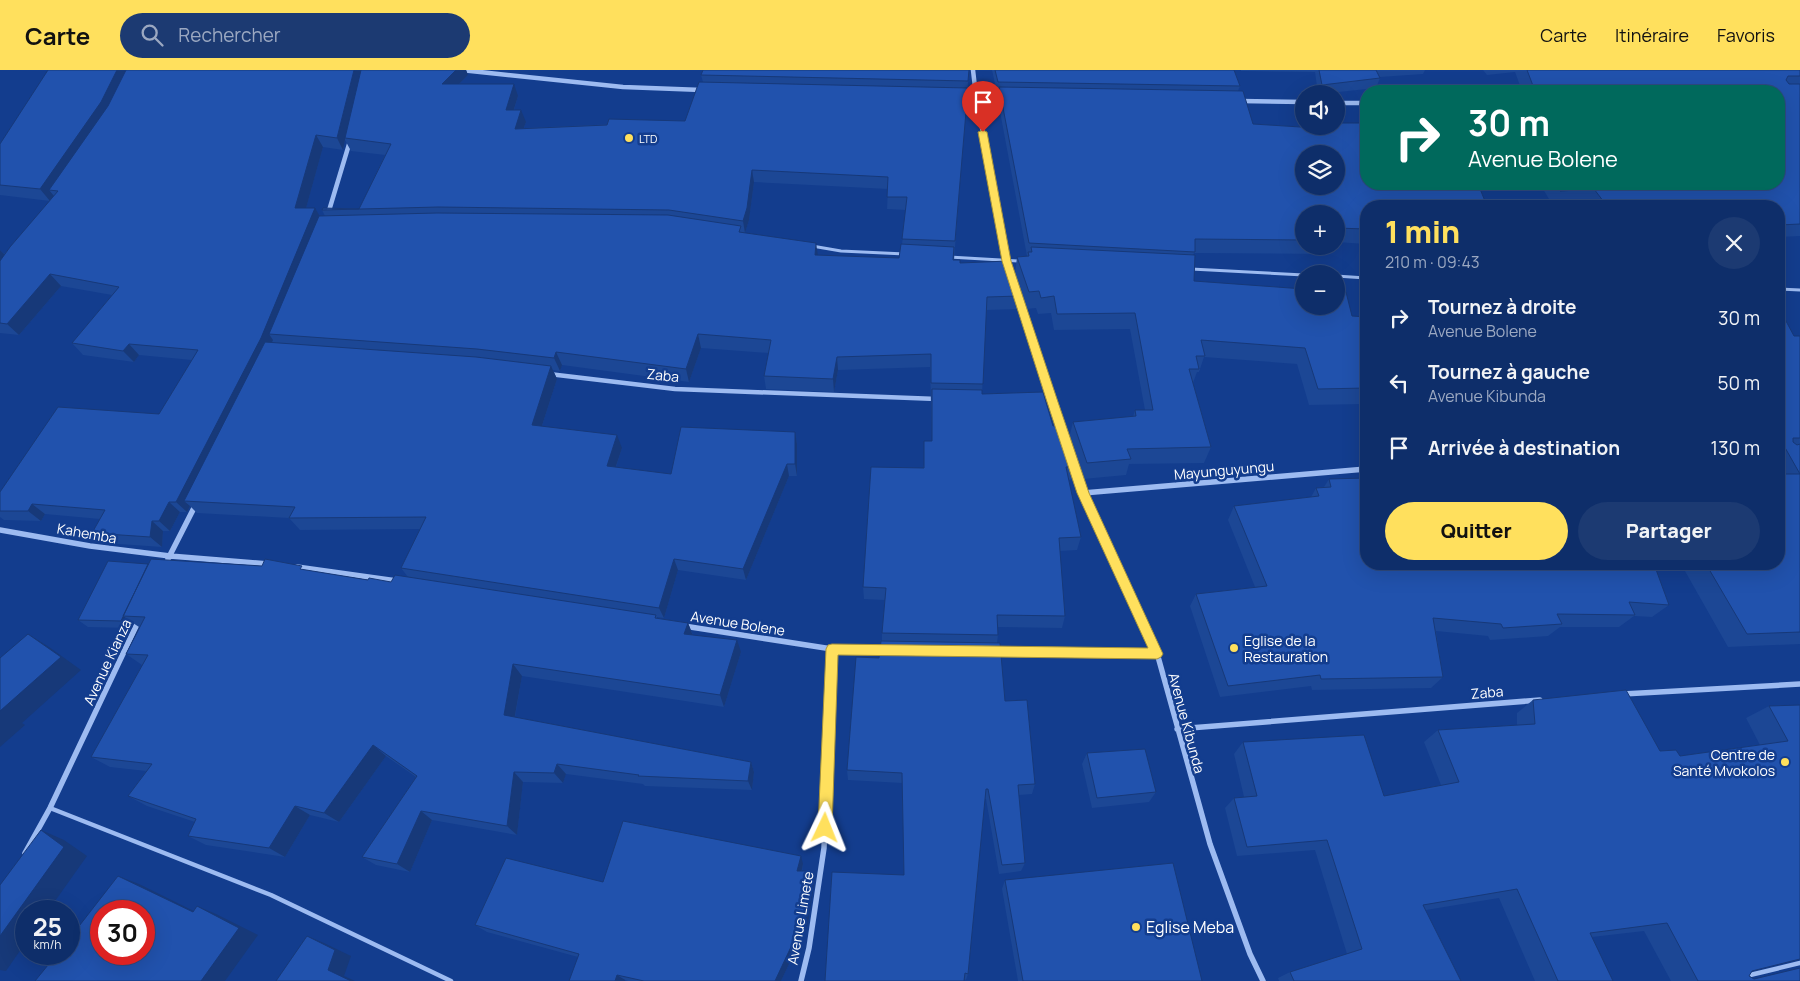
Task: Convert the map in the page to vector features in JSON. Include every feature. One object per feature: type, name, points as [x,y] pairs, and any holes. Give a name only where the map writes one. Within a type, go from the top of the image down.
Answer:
[{"type":"street","points":[[460,70],[614,86],[710,91]]},
{"type":"street","points":[[974,70],[976,96],[1009,270]]},
{"type":"street","points":[[956,96],[1006,96]]},
{"type":"street","points":[[1234,101],[1295,102]]},
{"type":"street","points":[[1345,103],[1360,103]]},
{"type":"street","points":[[327,217],[352,134]]},
{"type":"street","points":[[1016,289],[1065,438]]},
{"type":"street","name":"Zaba","points":[[540,373],[675,389],[947,400]]},
{"type":"street","points":[[1043,402],[1052,402]]},
{"type":"street","name":"Avenue Kibunda","points":[[1071,457],[1083,493],[1157,654],[1210,844],[1250,954],[1263,981]]},
{"type":"street","name":"Mayunguyungu","points":[[1083,493],[1360,470]]},
{"type":"street","points":[[165,565],[200,496]]},
{"type":"street","name":"Kahemba","points":[[0,530],[90,546],[170,556]]},
{"type":"street","points":[[170,556],[273,565]]},
{"type":"street","points":[[291,566],[407,583]]},
{"type":"street","name":"Avenue Kianza","points":[[23,856],[50,808],[140,617]]},
{"type":"street","name":"Avenue Bolene","points":[[678,625],[832,649],[891,650]]},
{"type":"street","name":"Avenue Limete","points":[[802,981],[809,948],[824,848],[832,649]]},
{"type":"street","points":[[990,651],[1157,654]]},
{"type":"street","points":[[1611,695],[1800,684]]},
{"type":"street","name":"Zaba","points":[[1177,729],[1552,699]]},
{"type":"lane","points":[[804,245],[909,255]]},
{"type":"lane","points":[[948,257],[1026,262]]},
{"type":"lane","points":[[1184,268],[1295,274]]},
{"type":"lane","points":[[1345,277],[1360,278]]},
{"type":"lane","points":[[1785,289],[1800,290]]},
{"type":"lane","points":[[50,808],[272,895],[451,981]]},
{"type":"lane","points":[[1736,979],[1800,963]]},
{"type":"building","points":[[48,70],[117,70],[101,102],[40,189],[0,185],[0,144]]},
{"type":"building","points":[[126,70],[354,70],[337,138],[316,135],[295,208],[315,208],[261,338],[176,502],[169,502],[159,521],[152,521],[150,537],[92,533],[105,510],[32,504],[28,511],[0,511],[0,492],[58,407],[159,414],[198,350],[129,344],[123,351],[72,343],[119,287],[50,274],[7,324],[0,323],[0,261],[58,191],[49,190],[108,106]]},
{"type":"building","points":[[361,70],[456,70],[442,84],[514,84],[506,110],[521,110],[515,129],[607,125],[609,119],[685,121],[699,82],[968,88],[955,241],[902,239],[907,197],[887,197],[888,177],[752,170],[747,208],[743,221],[669,210],[438,207],[322,210],[323,208],[359,209],[391,144],[345,138]]},
{"type":"building","points":[[703,70],[969,70],[968,81],[701,75]]},
{"type":"building","points":[[995,70],[1234,70],[1240,86],[998,82]]},
{"type":"building","points":[[1319,70],[1376,70],[1380,78],[1322,85]]},
{"type":"building","points":[[1527,70],[1800,70],[1800,76],[1788,76],[1786,80],[1789,84],[1800,84],[1800,224],[1785,225],[1785,200],[1602,200],[1595,190],[1785,190],[1785,85],[1533,85]]},
{"type":"building","points":[[999,87],[1243,91],[1253,124],[1295,127],[1295,135],[1345,135],[1345,123],[1360,123],[1360,190],[1480,190],[1485,200],[1360,200],[1360,229],[1345,228],[1345,205],[1295,205],[1295,240],[1195,239],[1195,252],[1029,243]]},
{"type":"building","points":[[437,213],[668,215],[741,226],[739,232],[816,243],[815,255],[899,258],[901,244],[954,247],[953,260],[960,260],[960,263],[1008,261],[1019,296],[987,297],[983,384],[931,383],[931,354],[837,357],[833,379],[764,376],[771,340],[698,334],[686,369],[556,352],[554,358],[477,349],[269,334],[319,216]]},
{"type":"building","points":[[1031,247],[1195,255],[1194,281],[1295,288],[1295,315],[1345,315],[1346,292],[1352,316],[1360,317],[1360,388],[1318,389],[1305,348],[1201,340],[1205,356],[1196,356],[1199,369],[1189,369],[1211,447],[1127,449],[1131,459],[1087,463],[1073,422],[1136,416],[1135,410],[1153,410],[1135,313],[1057,314],[1054,296],[1041,298],[1039,291],[1029,292],[1017,257],[1029,256],[1028,252],[1032,252]]},
{"type":"building","points":[[1785,319],[1794,336],[1800,336],[1800,438],[1793,438],[1793,442],[1797,445],[1800,444],[1800,474],[1785,448]]},
{"type":"building","points":[[265,342],[476,357],[551,366],[532,425],[617,435],[607,466],[671,474],[681,427],[795,432],[795,464],[787,464],[743,569],[674,559],[659,608],[401,568],[426,517],[289,518],[295,507],[184,501]]},
{"type":"building","points":[[932,389],[982,390],[982,394],[1043,392],[1053,426],[1064,425],[1077,466],[1066,467],[1081,537],[1059,538],[1065,616],[997,615],[998,635],[882,633],[886,588],[863,587],[871,467],[924,468],[924,441],[932,441]]},
{"type":"building","points":[[1785,474],[1800,474],[1800,632],[1747,634],[1710,570],[1785,570]]},
{"type":"building","points":[[1360,478],[1360,570],[1656,570],[1669,605],[1629,602],[1635,615],[1557,614],[1562,624],[1503,628],[1501,624],[1433,618],[1443,677],[1321,679],[1320,675],[1228,686],[1196,594],[1267,586],[1234,506],[1319,496],[1316,488],[1331,487],[1329,479]]},
{"type":"building","points":[[151,559],[262,566],[265,559],[302,566],[300,569],[368,580],[369,578],[391,582],[395,575],[656,615],[655,618],[688,623],[684,634],[737,640],[720,695],[513,664],[504,715],[751,762],[748,781],[638,776],[557,764],[554,773],[514,772],[507,826],[421,811],[397,864],[362,857],[417,776],[373,745],[324,813],[295,806],[269,848],[188,836],[196,819],[128,796],[152,764],[91,757],[148,655],[126,654],[145,617],[123,616]]},
{"type":"building","points":[[108,561],[148,564],[121,621],[78,620]]},
{"type":"building","points":[[28,634],[61,657],[0,711],[0,658]]},
{"type":"building","points":[[881,641],[1000,643],[1005,701],[1027,700],[1035,784],[1018,785],[1025,863],[1002,865],[988,789],[986,789],[968,974],[965,973],[964,981],[825,981],[832,872],[904,875],[902,773],[847,770],[856,657],[879,658]]},
{"type":"building","points":[[1626,690],[1660,751],[1676,750],[1680,756],[1788,741],[1769,706],[1800,705],[1800,959],[1752,971],[1749,976],[1754,979],[1800,968],[1800,981],[1698,981],[1667,923],[1590,933],[1613,981],[1558,981],[1517,889],[1423,905],[1461,981],[1294,981],[1290,972],[1362,949],[1327,840],[1247,847],[1234,798],[1257,796],[1243,742],[1364,735],[1384,796],[1459,782],[1438,730],[1535,724],[1533,700]]},
{"type":"building","points":[[1145,749],[1156,792],[1097,798],[1087,753]]},
{"type":"building","points":[[623,821],[801,856],[797,871],[812,871],[805,917],[775,981],[644,981],[617,975],[615,981],[569,981],[579,954],[475,925],[506,858],[603,882]]},
{"type":"building","points":[[41,830],[64,847],[26,900],[15,900],[15,915],[0,936],[0,885]]},
{"type":"building","points":[[1173,863],[1202,981],[1023,981],[1005,880]]},
{"type":"building","points":[[118,876],[193,912],[197,906],[239,928],[201,981],[35,981],[48,965],[80,965],[80,925],[90,912],[90,965],[155,965],[155,900],[99,900]]},
{"type":"building","points":[[307,936],[335,950],[328,970],[351,981],[276,981]]},
{"type":"place","name":"LTD","points":[[629,138]]},
{"type":"place","name":"Eglise de la Restauration","points":[[1234,648]]},
{"type":"place","name":"Centre de Santé Mvokolos","points":[[1785,762]]},
{"type":"place","name":"Eglise Meba","points":[[1136,927]]},
{"type":"route","points":[[825,828],[832,649],[1157,654],[1083,493],[1052,402],[1006,261],[983,132]]}]
